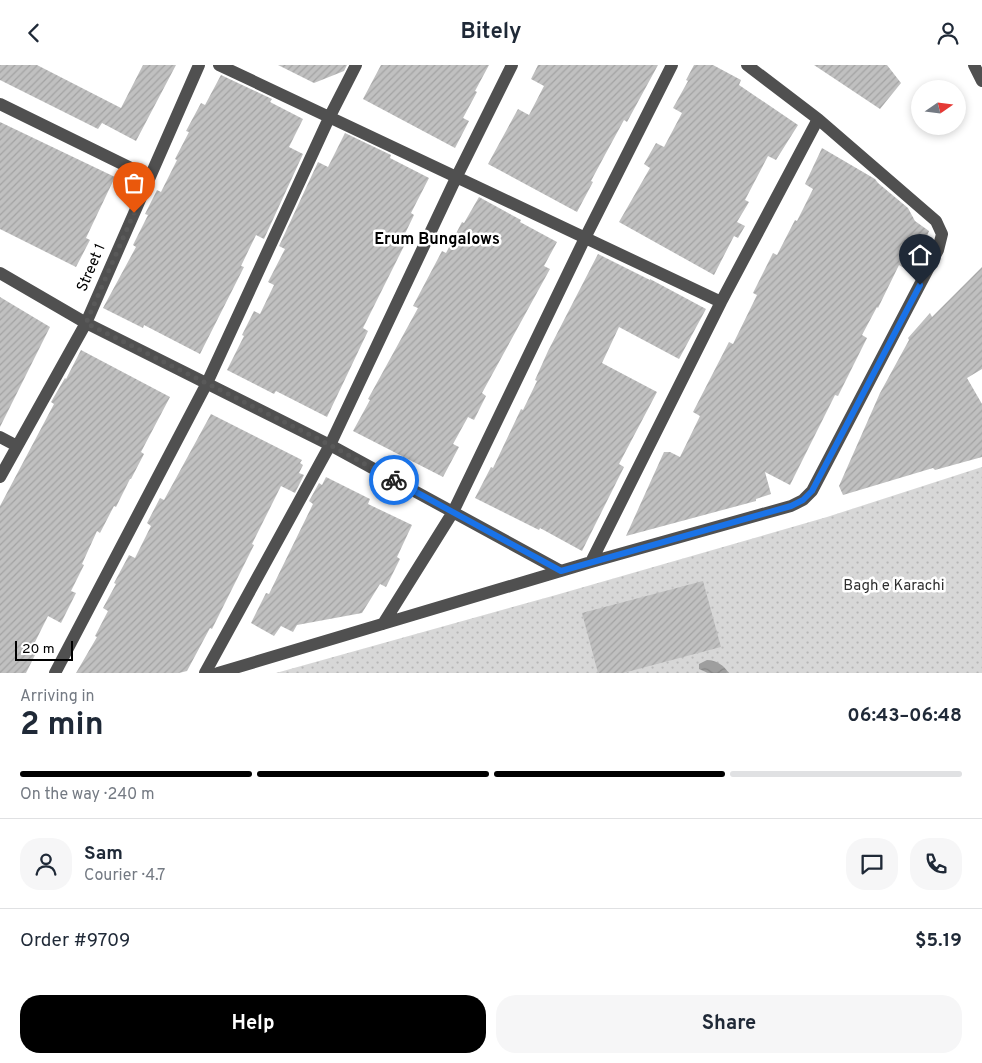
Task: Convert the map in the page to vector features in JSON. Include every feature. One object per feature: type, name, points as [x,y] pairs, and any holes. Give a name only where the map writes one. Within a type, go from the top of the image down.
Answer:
[{"type":"street","name":"Street 1","points":[[0,477],[86,323],[198,65]]},
{"type":"street","points":[[219,65],[721,302]]},
{"type":"street","points":[[55,673],[207,383],[356,65]]},
{"type":"street","points":[[205,673],[330,445],[456,178],[512,65]]},
{"type":"street","points":[[383,624],[453,513],[585,238],[672,65]]},
{"type":"street","points":[[218,673],[591,562],[791,506],[803,500],[812,491],[938,250],[942,235],[936,221],[818,119],[747,65]]},
{"type":"street","points":[[974,65],[982,81]]},
{"type":"street","points":[[0,104],[150,177]]},
{"type":"street","points":[[591,562],[721,302],[818,119]]},
{"type":"street","points":[[0,273],[86,323],[330,445],[561,571]]},
{"type":"street","points":[[0,437],[17,446]]},
{"type":"green space","name":"Bagh e Karachi","points":[[982,467],[982,673],[276,673],[827,517]]},
{"type":"water","points":[[707,660],[719,663],[729,673],[708,673],[699,669],[699,664]]},
{"type":"building","points":[[0,65],[37,65],[121,108],[143,65],[176,65],[136,141],[102,123],[98,129],[0,80]]},
{"type":"building","points":[[278,65],[347,65],[344,71],[314,83]]},
{"type":"building","points":[[381,65],[489,65],[463,118],[469,121],[455,148],[363,99]]},
{"type":"building","points":[[538,65],[658,65],[627,122],[624,120],[591,181],[593,182],[577,212],[488,164],[518,109],[529,115],[544,86],[531,79]]},
{"type":"building","points":[[694,65],[713,65],[741,80],[739,85],[798,125],[776,160],[768,156],[745,200],[749,202],[737,222],[745,226],[738,238],[734,236],[714,275],[619,222],[650,168],[644,164],[656,143],[664,147],[682,113],[673,108],[688,81],[686,80]]},
{"type":"building","points":[[814,65],[887,65],[901,83],[880,109]]},
{"type":"building","points":[[221,75],[272,99],[270,102],[303,119],[289,147],[303,154],[264,239],[256,235],[241,266],[244,267],[200,354],[144,325],[143,328],[103,308],[136,247],[133,245],[148,215],[145,214],[157,190],[161,192],[177,160],[175,159],[189,132],[186,131],[201,103],[205,105]]},
{"type":"building","points":[[0,122],[115,177],[86,238],[90,240],[76,267],[0,229]]},
{"type":"building","points":[[345,133],[391,155],[390,158],[429,178],[411,213],[414,215],[400,244],[404,246],[363,328],[368,331],[327,417],[276,391],[274,394],[227,370],[254,311],[260,314],[274,285],[268,282],[285,249],[279,246],[318,162],[328,167]]},
{"type":"building","points":[[822,148],[875,179],[908,208],[915,221],[929,231],[913,273],[899,265],[878,308],[862,335],[867,338],[838,396],[835,395],[790,485],[765,472],[771,494],[756,499],[756,501],[626,536],[664,452],[670,452],[680,457],[700,416],[693,412],[729,342],[733,344],[757,295],[753,293],[773,253],[777,255],[813,189],[805,184]]},
{"type":"building","points":[[479,197],[557,242],[544,266],[550,269],[482,393],[486,396],[474,420],[468,417],[453,444],[459,447],[443,477],[353,431],[370,400],[368,399],[418,308],[413,306],[442,251],[446,253],[462,222],[464,223]]},
{"type":"building","points":[[598,254],[706,309],[679,359],[619,327],[602,363],[657,392],[619,464],[624,467],[582,551],[540,528],[539,530],[475,498],[491,467],[493,468],[521,409],[523,410],[537,381],[535,380],[548,351]]},
{"type":"building","points":[[982,267],[982,369],[967,378],[982,404],[982,457],[935,470],[933,468],[843,495],[839,486],[880,393],[909,340],[908,338],[930,313],[932,317]]},
{"type":"building","points":[[0,297],[50,327],[0,427]]},
{"type":"building","points":[[81,350],[170,397],[141,452],[144,454],[116,507],[114,506],[100,533],[97,531],[82,564],[84,565],[71,591],[76,593],[61,623],[48,616],[34,644],[39,647],[26,673],[0,673],[0,506],[54,404],[51,402]]},
{"type":"building","points":[[211,414],[302,460],[300,463],[303,465],[299,473],[304,475],[295,493],[281,486],[212,629],[210,628],[187,671],[179,673],[76,673],[97,637],[95,636],[108,611],[103,608],[116,584],[114,583],[129,555],[135,558],[151,526],[147,523],[160,498],[164,500]]},
{"type":"building","points":[[326,477],[370,499],[368,504],[412,525],[397,557],[400,559],[386,587],[380,584],[362,613],[297,625],[293,632],[281,626],[274,636],[251,623],[266,593],[269,594],[313,504],[309,501],[319,483],[322,485]]},
{"type":"building","points":[[703,581],[721,647],[623,673],[598,673],[582,613]]},
{"type":"way so far","points":[[134,213],[86,323],[330,445],[394,480]]},
{"type":"district","name":"Erum Bungalows","points":[[437,240]]},
{"type":"route","points":[[394,480],[561,571],[791,506],[803,500],[812,491],[920,285]]}]
